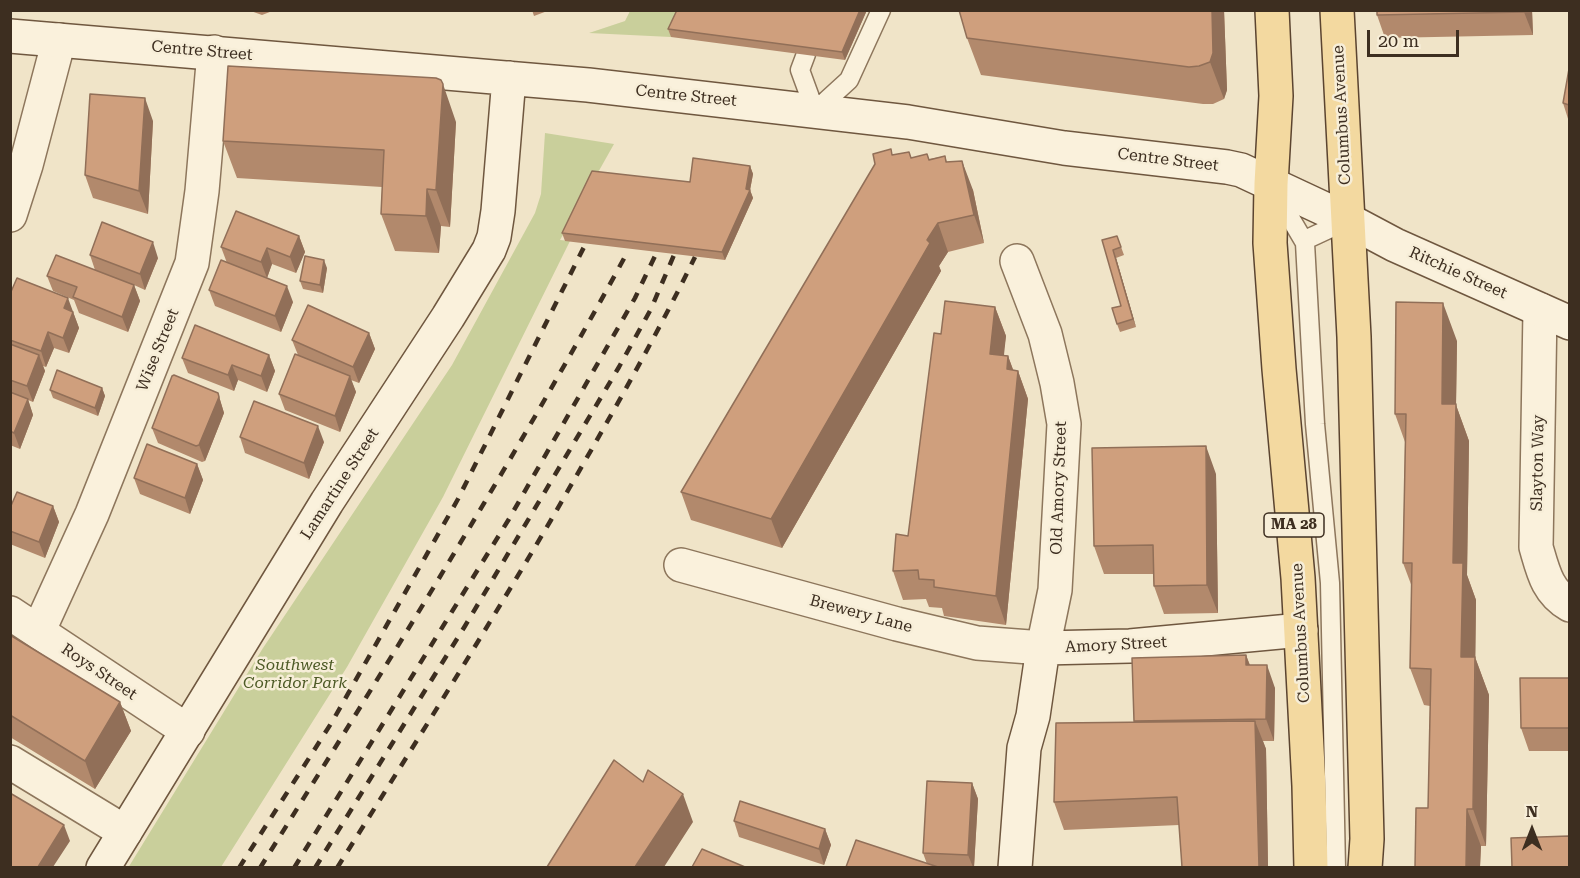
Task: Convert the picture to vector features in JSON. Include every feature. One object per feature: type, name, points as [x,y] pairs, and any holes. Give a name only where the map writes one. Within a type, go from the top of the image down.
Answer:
[{"type":"main road","name":"Columbus Avenue","points":[[1272,10],[1276,96],[1270,243],[1292,495],[1301,630],[1311,867]]},
{"type":"main road","name":"Columbus Avenue","points":[[1337,10],[1348,220],[1359,517],[1367,840],[1365,867]]},
{"type":"street","name":"Centre Street","points":[[10,36],[509,78],[908,122],[1064,148],[1241,170],[1348,220]]},
{"type":"street","points":[[10,215],[26,165],[59,40]]},
{"type":"street","name":"Wise Street","points":[[39,630],[92,514],[192,263],[202,191],[214,52]]},
{"type":"street","name":"Lamartine Street","points":[[103,867],[308,533],[489,250],[494,237],[498,211],[509,78]]},
{"type":"street","name":"Ritchie Street","points":[[1348,220],[1395,245],[1569,323]]},
{"type":"street","name":"Old Amory Street","points":[[1017,261],[1045,334],[1064,424],[1054,590],[1043,648]]},
{"type":"street","name":"Slayton Way","points":[[1540,310],[1536,547],[1546,580],[1558,598],[1569,605]]},
{"type":"street","name":"Brewery Lane","points":[[681,565],[977,643],[1043,648]]},
{"type":"street","name":"Roys Street","points":[[10,613],[39,630],[188,731]]},
{"type":"street","name":"Amory Street","points":[[1014,867],[1024,748],[1032,716],[1043,648],[1130,646],[1301,630]]},
{"type":"street","points":[[10,762],[125,832]]},
{"type":"lane","points":[[806,54],[800,70],[815,111],[849,80],[881,10]]},
{"type":"lane","name":"Columbus Avenue","points":[[1271,184],[1305,240],[1315,424],[1330,583],[1336,867]]},
{"type":"lane","points":[[1305,240],[1348,220]]},
{"type":"green space","points":[[630,11],[683,11],[671,37],[589,33],[625,21]]},
{"type":"green space","name":"Southwest Corridor Park","points":[[545,133],[614,144],[560,240],[570,241],[443,497],[347,667],[221,867],[128,868],[263,648],[452,365],[535,213],[541,194]]},
{"type":"building","points":[[677,10],[860,10],[842,52],[668,29]]},
{"type":"building","points":[[959,10],[1212,10],[1213,53],[1210,62],[1189,67],[967,38]]},
{"type":"building","points":[[1377,10],[1524,10],[1524,12],[1377,15]]},
{"type":"building","points":[[228,66],[441,80],[443,84],[436,190],[427,189],[426,216],[381,214],[384,150],[223,141]]},
{"type":"building","points":[[1569,69],[1569,105],[1563,103]]},
{"type":"building","points":[[90,94],[145,98],[139,191],[85,175]]},
{"type":"building","points":[[891,149],[892,155],[909,152],[911,158],[927,154],[929,160],[945,156],[946,162],[962,161],[974,215],[938,223],[927,240],[930,243],[771,519],[681,492],[875,164],[873,154]]},
{"type":"building","points":[[693,158],[750,166],[746,189],[750,190],[722,252],[562,233],[592,171],[690,182]]},
{"type":"building","points":[[236,211],[299,236],[290,257],[267,248],[261,262],[221,247]]},
{"type":"building","points":[[102,222],[153,242],[140,274],[90,255]]},
{"type":"building","points":[[1117,236],[1121,247],[1113,250],[1133,319],[1117,324],[1112,308],[1121,306],[1102,240]]},
{"type":"building","points":[[56,255],[134,285],[122,317],[73,297],[77,287],[47,276]]},
{"type":"building","points":[[305,256],[324,260],[320,285],[300,281]]},
{"type":"building","points":[[221,260],[287,286],[275,316],[209,290]]},
{"type":"building","points":[[17,278],[68,298],[64,308],[73,312],[63,338],[48,332],[41,351],[10,340],[10,294]]},
{"type":"building","points":[[945,301],[995,307],[990,354],[1008,356],[1007,369],[1018,371],[996,596],[934,587],[934,580],[919,579],[918,570],[893,571],[896,534],[908,536],[934,333],[941,334]]},
{"type":"building","points":[[1396,302],[1443,303],[1442,404],[1456,404],[1453,563],[1463,563],[1461,657],[1475,657],[1473,809],[1467,809],[1466,867],[1415,867],[1416,808],[1428,808],[1431,669],[1410,668],[1412,563],[1403,563],[1406,414],[1395,414]]},
{"type":"building","points":[[308,305],[369,333],[353,367],[292,340]]},
{"type":"building","points":[[195,325],[269,355],[261,376],[232,365],[228,375],[182,358]]},
{"type":"building","points":[[10,344],[39,355],[27,386],[10,380]]},
{"type":"building","points":[[295,354],[350,376],[335,416],[279,394]]},
{"type":"building","points":[[57,370],[102,388],[95,408],[50,390]]},
{"type":"building","points":[[174,375],[218,393],[219,397],[199,445],[196,446],[152,428]]},
{"type":"building","points":[[10,392],[28,399],[14,433],[10,431]]},
{"type":"building","points":[[254,401],[318,426],[304,463],[240,437]]},
{"type":"building","points":[[147,444],[197,464],[185,498],[134,478]]},
{"type":"building","points":[[1206,446],[1207,585],[1154,586],[1153,545],[1094,546],[1092,448]]},
{"type":"building","points":[[17,492],[53,506],[39,542],[10,531],[10,508]]},
{"type":"building","points":[[10,635],[120,702],[85,761],[10,715]]},
{"type":"building","points":[[1246,655],[1246,665],[1267,665],[1266,719],[1134,721],[1132,658]]},
{"type":"building","points":[[1520,678],[1569,678],[1569,728],[1521,728]]},
{"type":"building","points":[[1255,721],[1259,867],[1182,867],[1177,797],[1054,802],[1056,723]]},
{"type":"building","points":[[614,760],[643,782],[648,770],[683,794],[635,867],[547,867]]},
{"type":"building","points":[[927,781],[972,783],[968,855],[923,853]]},
{"type":"building","points":[[10,793],[64,825],[38,867],[10,867]]},
{"type":"building","points":[[740,801],[825,829],[819,849],[734,821]]},
{"type":"building","points":[[1569,836],[1569,867],[1512,867],[1511,838]]},
{"type":"building","points":[[856,840],[938,867],[846,867]]},
{"type":"building","points":[[702,849],[745,867],[692,867]]},
{"type":"railway","points":[[239,868],[332,722],[458,499],[585,245]]},
{"type":"railway","points":[[260,868],[494,486],[627,253]]},
{"type":"railway","points":[[315,868],[465,626],[619,367],[651,309],[674,255]]},
{"type":"railway","points":[[294,868],[509,519],[635,298],[655,256]]},
{"type":"railway","points":[[337,868],[551,520],[643,357],[695,257]]}]
